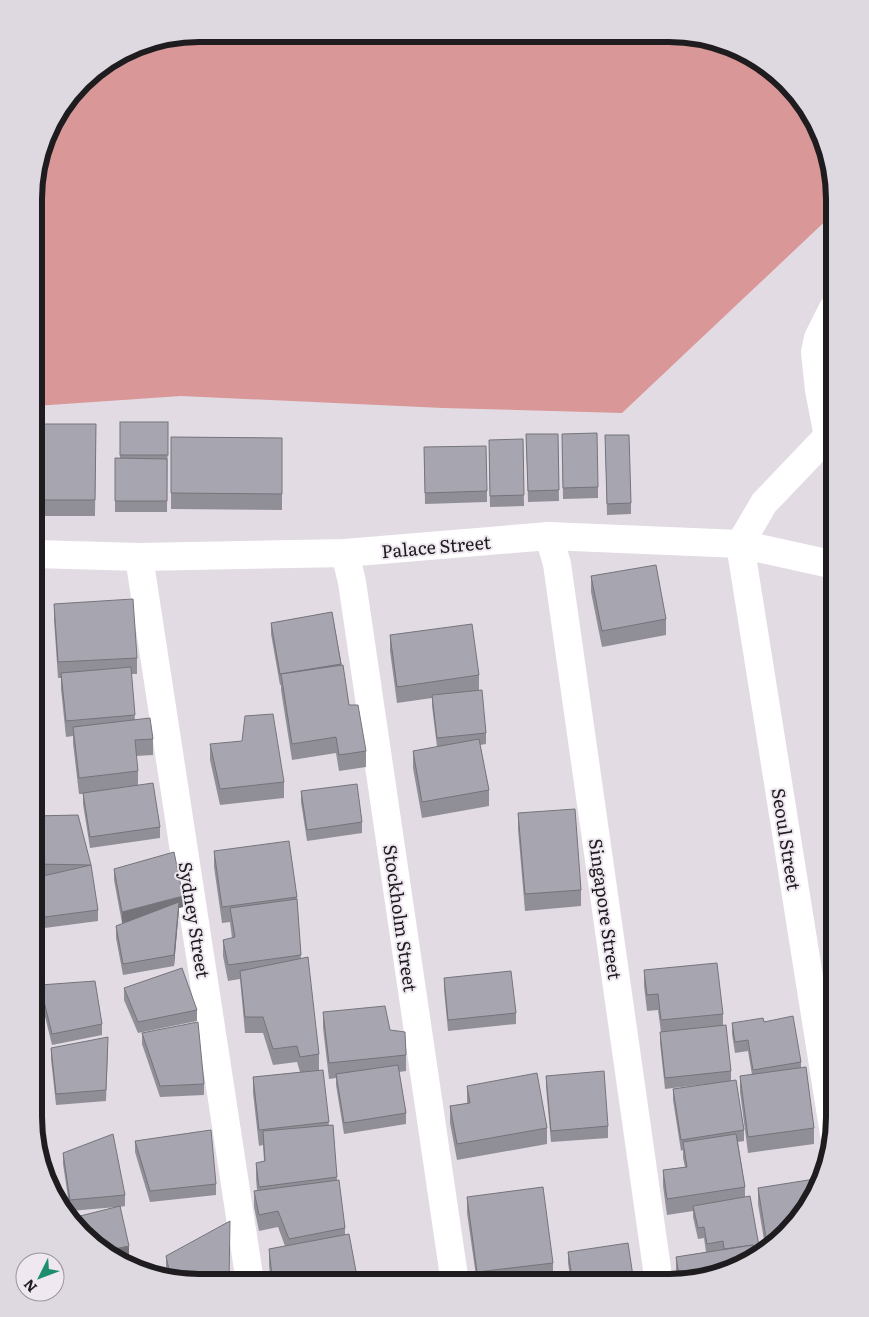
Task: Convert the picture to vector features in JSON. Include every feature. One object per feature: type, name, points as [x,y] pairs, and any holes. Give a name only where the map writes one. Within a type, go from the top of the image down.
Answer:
[{"type":"street","points":[[826,322],[818,338],[815,352],[819,390],[826,414]]},
{"type":"street","points":[[740,544],[764,503],[826,440]]},
{"type":"street","name":"Palace Street","points":[[42,554],[140,557],[345,553],[549,536],[740,544],[826,563]]},
{"type":"street","name":"Singapore Street","points":[[549,536],[557,564],[658,1274]]},
{"type":"street","name":"Seoul Street","points":[[740,544],[826,1084]]},
{"type":"street","name":"Stockholm Street","points":[[345,553],[354,592],[454,1274]]},
{"type":"street","name":"Sydney Street","points":[[140,557],[249,1274]]},
{"type":"shaded area","points":[[670,42],[690,44],[730,54],[765,75],[781,88],[794,104],[815,139],[825,179],[826,220],[622,413],[443,408],[181,396],[42,406],[42,199],[44,179],[51,149],[69,112],[88,88],[112,69],[149,51],[189,43]]},
{"type":"building","points":[[120,422],[168,422],[168,455],[120,455]]},
{"type":"building","points":[[42,424],[96,424],[95,500],[42,500]]},
{"type":"building","points":[[597,433],[598,487],[563,488],[562,434]]},
{"type":"building","points":[[526,434],[558,434],[559,490],[528,491]]},
{"type":"building","points":[[605,435],[629,435],[631,503],[607,504]]},
{"type":"building","points":[[171,437],[282,438],[282,494],[171,493]]},
{"type":"building","points":[[523,439],[524,495],[490,496],[489,440]]},
{"type":"building","points":[[486,446],[487,491],[425,493],[424,447]]},
{"type":"building","points":[[115,458],[167,459],[167,501],[115,501]]},
{"type":"building","points":[[656,565],[666,619],[602,631],[591,576]]},
{"type":"building","points":[[133,599],[137,658],[58,662],[54,604]]},
{"type":"building","points":[[332,612],[341,664],[280,674],[271,623]]},
{"type":"building","points":[[472,624],[479,675],[397,687],[390,635]]},
{"type":"building","points":[[343,665],[349,705],[358,705],[366,751],[339,755],[336,737],[292,744],[281,674]]},
{"type":"building","points":[[131,667],[135,715],[66,721],[61,673]]},
{"type":"building","points":[[482,690],[486,733],[437,738],[432,695]]},
{"type":"building","points":[[273,714],[284,782],[220,789],[210,744],[242,741],[245,716]]},
{"type":"building","points":[[150,718],[153,739],[135,740],[138,771],[79,778],[73,727]]},
{"type":"building","points":[[479,739],[489,790],[422,802],[413,751]]},
{"type":"building","points":[[153,783],[160,827],[90,837],[83,793]]},
{"type":"building","points":[[357,784],[362,822],[307,830],[301,791]]},
{"type":"building","points":[[575,809],[581,890],[525,894],[518,813]]},
{"type":"building","points":[[78,815],[91,865],[42,864],[42,816]]},
{"type":"building","points":[[289,841],[297,897],[222,907],[214,851]]},
{"type":"building","points":[[174,852],[183,896],[122,912],[114,869]]},
{"type":"building","points":[[91,865],[98,910],[42,917],[42,876]]},
{"type":"building","points":[[297,899],[301,955],[228,965],[223,940],[235,937],[230,908]]},
{"type":"building","points":[[179,902],[174,955],[123,964],[116,926]]},
{"type":"building","points":[[308,957],[319,1054],[300,1057],[297,1046],[273,1049],[263,1017],[245,1017],[240,971]]},
{"type":"building","points":[[717,963],[723,1014],[661,1020],[658,994],[647,995],[644,970]]},
{"type":"building","points":[[182,968],[197,1010],[138,1022],[124,988]]},
{"type":"building","points":[[511,971],[516,1013],[448,1020],[444,978]]},
{"type":"building","points":[[95,981],[102,1024],[52,1034],[42,993],[42,985]]},
{"type":"building","points":[[385,1006],[390,1030],[405,1032],[406,1055],[329,1063],[323,1012]]},
{"type":"building","points":[[793,1016],[801,1062],[753,1070],[748,1040],[735,1042],[732,1023],[763,1018],[764,1022]]},
{"type":"building","points":[[198,1022],[204,1084],[160,1086],[142,1033]]},
{"type":"building","points":[[726,1025],[731,1071],[665,1078],[660,1032]]},
{"type":"building","points":[[108,1037],[106,1090],[56,1094],[51,1048]]},
{"type":"building","points":[[398,1065],[406,1113],[344,1123],[336,1074]]},
{"type":"building","points":[[806,1067],[814,1128],[748,1137],[740,1076]]},
{"type":"building","points":[[323,1070],[329,1122],[259,1130],[253,1077]]},
{"type":"building","points":[[604,1071],[608,1126],[551,1131],[546,1076]]},
{"type":"building","points":[[537,1073],[547,1128],[457,1144],[450,1106],[470,1103],[467,1086]]},
{"type":"building","points":[[736,1080],[744,1130],[681,1140],[673,1089]]},
{"type":"building","points":[[333,1125],[337,1177],[259,1187],[256,1163],[265,1161],[263,1131]]},
{"type":"building","points":[[211,1130],[216,1184],[150,1191],[135,1141]]},
{"type":"building","points":[[113,1134],[125,1195],[70,1200],[63,1153]]},
{"type":"building","points":[[736,1134],[745,1187],[667,1199],[663,1170],[687,1167],[683,1142]]},
{"type":"building","points":[[814,1179],[794,1213],[781,1229],[766,1241],[758,1188]]},
{"type":"building","points":[[339,1180],[345,1228],[289,1239],[278,1211],[259,1215],[254,1191]]},
{"type":"building","points":[[543,1187],[553,1263],[477,1272],[467,1197]]},
{"type":"building","points":[[750,1196],[759,1246],[724,1249],[723,1241],[707,1244],[704,1227],[698,1228],[693,1206]]},
{"type":"building","points":[[120,1206],[129,1246],[115,1249],[88,1229],[78,1217]]},
{"type":"building","points":[[230,1221],[229,1274],[169,1271],[166,1256]]},
{"type":"building","points":[[349,1234],[356,1274],[272,1274],[269,1249]]},
{"type":"building","points":[[628,1243],[633,1274],[572,1274],[568,1252]]},
{"type":"building","points":[[753,1245],[754,1249],[730,1263],[690,1273],[679,1274],[676,1257]]}]
